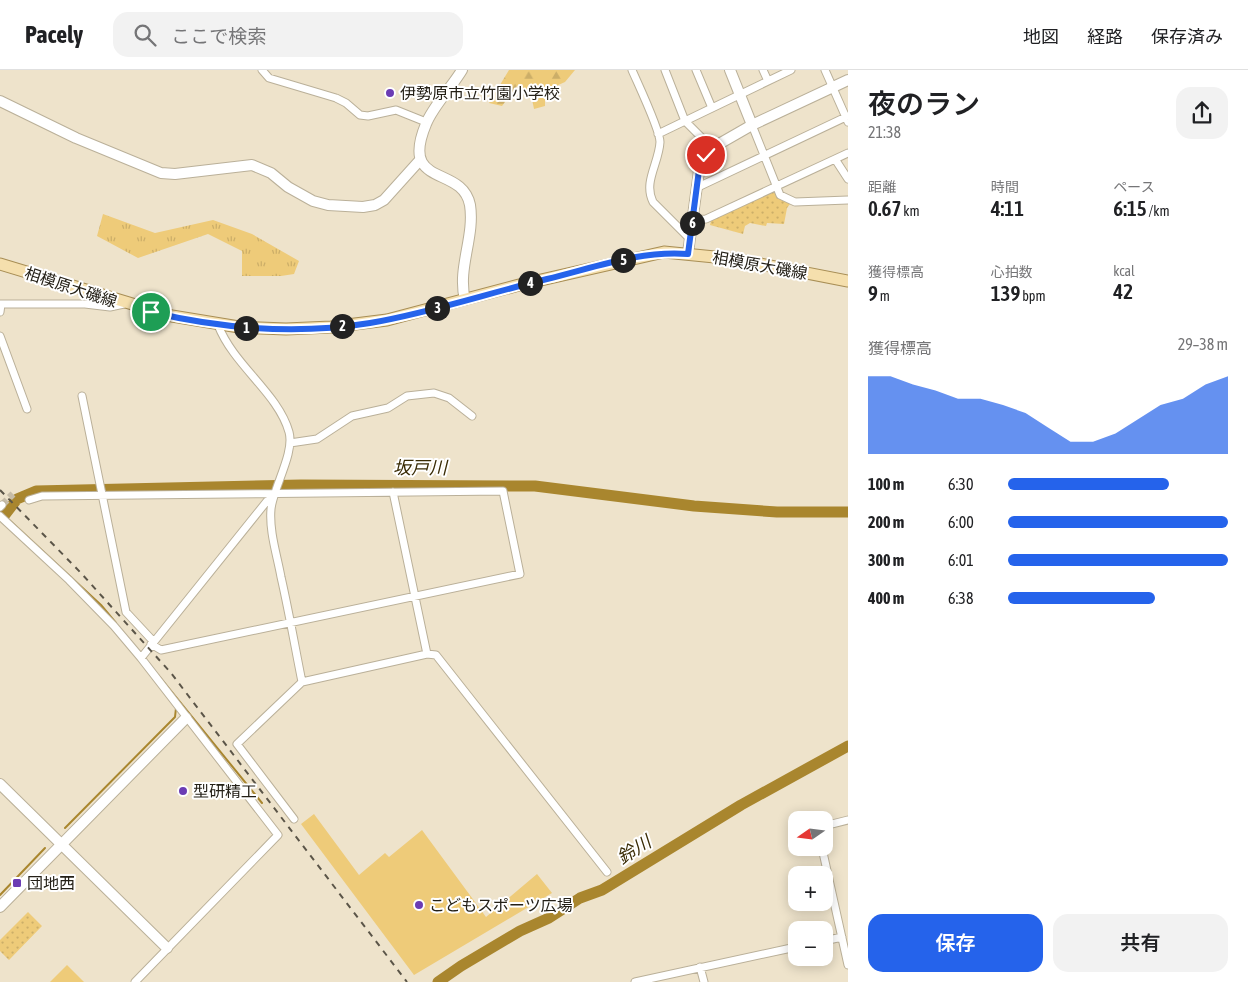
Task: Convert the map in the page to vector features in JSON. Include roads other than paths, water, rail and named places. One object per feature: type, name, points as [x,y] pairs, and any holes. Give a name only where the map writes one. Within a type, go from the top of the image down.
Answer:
[{"type":"main road","name":"相模原大磯線","points":[[0,264],[124,304],[172,316],[218,325],[286,329],[331,328],[387,320],[664,252],[735,259],[848,281]]},
{"type":"street","points":[[262,70],[269,78],[336,98],[360,115],[368,116],[396,110],[426,122]]},
{"type":"street","points":[[0,101],[76,138],[161,174],[252,165],[271,173],[302,196],[328,205],[363,207],[375,205],[384,200],[420,160],[421,138],[426,122],[462,70]]},
{"type":"street","points":[[632,70],[660,141],[650,184],[650,196],[653,202],[690,239]]},
{"type":"street","points":[[665,70],[685,121],[712,148]]},
{"type":"street","points":[[696,70],[712,108]]},
{"type":"street","points":[[730,70],[780,195],[795,202],[848,200]]},
{"type":"street","points":[[763,70],[768,81]]},
{"type":"street","points":[[658,134],[791,70]]},
{"type":"street","points":[[696,188],[847,118],[825,70]]},
{"type":"street","points":[[688,254],[699,170],[712,148],[752,125],[848,80]]},
{"type":"street","points":[[692,220],[706,219],[848,153]]},
{"type":"street","points":[[835,159],[848,180]]},
{"type":"street","points":[[420,160],[430,170],[460,187],[469,201],[470,229],[462,282],[465,300]]},
{"type":"street","points":[[0,312],[1,304],[85,304],[110,307],[124,304]]},
{"type":"street","points":[[218,325],[230,351],[284,418],[290,435],[290,442],[275,496],[271,529],[302,682]]},
{"type":"street","points":[[0,336],[27,409]]},
{"type":"street","points":[[290,442],[317,439],[352,416],[388,408],[407,396],[434,393],[449,398],[472,416]]},
{"type":"street","points":[[29,500],[42,496],[103,495],[275,496],[503,491],[520,574],[161,650],[126,612],[103,495],[82,396]]},
{"type":"street","points":[[393,492],[428,654]]},
{"type":"street","points":[[141,658],[267,501],[275,496]]},
{"type":"street","points":[[0,516],[69,580],[141,658],[278,835],[134,982]]},
{"type":"street","points":[[294,818],[237,744],[302,682],[428,654],[436,655],[607,872]]},
{"type":"street","points":[[0,907],[186,718]]},
{"type":"street","points":[[0,784],[167,948]]},
{"type":"street","points":[[833,824],[848,820]]},
{"type":"street","points":[[824,856],[848,965]]},
{"type":"street","points":[[833,939],[842,937]]},
{"type":"street","points":[[635,982],[788,949]]},
{"type":"street","points":[[700,967],[704,982]]},
{"type":"waterway","name":"坂戸川","points":[[0,513],[4,516],[17,499],[36,491],[301,485],[535,486],[694,506],[777,512],[848,512]]},
{"type":"waterway","points":[[6,517],[101,605],[116,623]]},
{"type":"waterway","points":[[158,675],[262,803]]},
{"type":"waterway","points":[[65,828],[175,717],[176,708]]},
{"type":"waterway","name":"鈴川","points":[[438,982],[520,931],[549,918],[580,898],[602,890],[741,805],[848,746]]},
{"type":"waterway","points":[[0,895],[45,848]]},
{"type":"tunnel","points":[[2,505],[13,494]]},
{"type":"railway","points":[[0,490],[81,573],[171,673],[407,982]]},
{"type":"place","name":"伊勢原市立竹園小学校","points":[[390,93]]},
{"type":"place","name":"型研精工","points":[[183,791]]},
{"type":"place","name":"団地西","points":[[17,883]]},
{"type":"place","name":"こどもスポーツ広場","points":[[419,905]]}]
